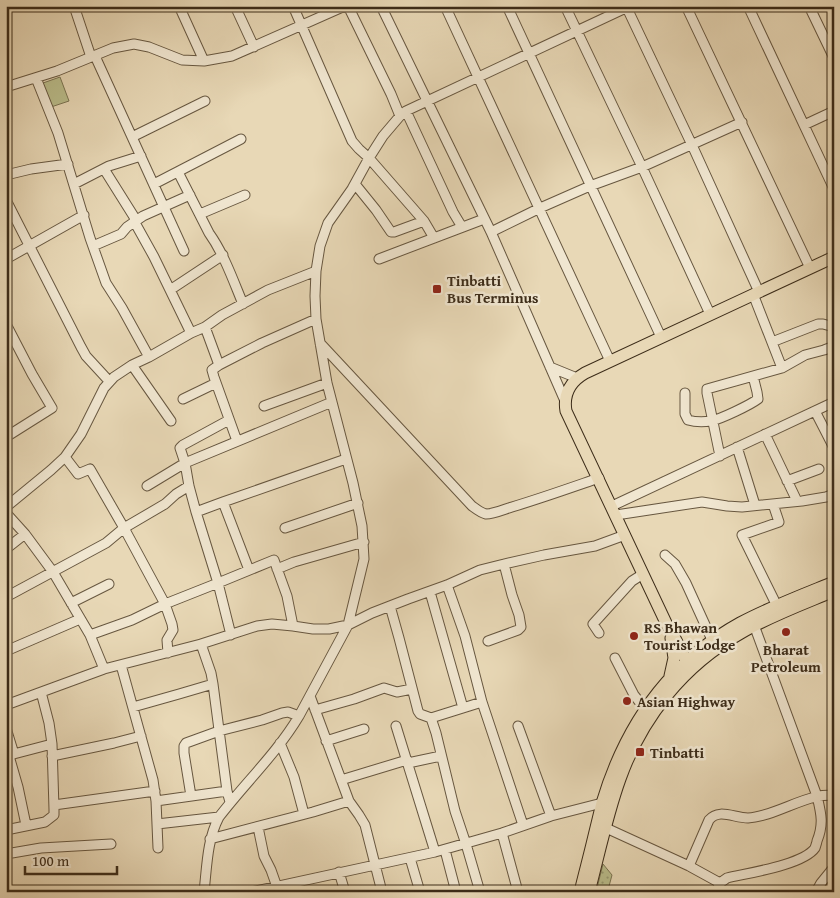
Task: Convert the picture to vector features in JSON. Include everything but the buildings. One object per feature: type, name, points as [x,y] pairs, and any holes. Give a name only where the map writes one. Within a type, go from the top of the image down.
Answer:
[{"type":"main road","points":[[686,667],[566,411],[565,402],[569,388],[584,372],[834,257]]},
{"type":"main road","points":[[589,892],[610,814],[618,801],[633,762],[661,702],[700,649],[738,624],[765,610],[834,582]]},
{"type":"main road","points":[[580,892],[602,803],[622,750],[645,709],[670,678],[754,625],[834,591]]},
{"type":"main road","points":[[674,640],[685,646],[700,649]]},
{"type":"main road","points":[[670,678],[674,658],[674,640]]},
{"type":"street","points":[[74,6],[93,56],[184,251]]},
{"type":"street","points":[[179,6],[204,61]]},
{"type":"street","points":[[235,6],[254,47]]},
{"type":"street","points":[[293,6],[352,141],[424,221],[434,238]]},
{"type":"street","points":[[6,87],[58,72],[113,48],[134,44],[149,47],[182,60],[204,61],[232,56],[346,6],[462,227]]},
{"type":"street","points":[[381,6],[491,232],[565,402]]},
{"type":"street","points":[[445,6],[610,360]]},
{"type":"street","points":[[507,6],[661,337]]},
{"type":"street","points":[[565,6],[710,314]]},
{"type":"street","points":[[686,6],[810,268]]},
{"type":"street","points":[[748,6],[834,189]]},
{"type":"street","points":[[809,6],[834,58]]},
{"type":"street","points":[[204,892],[210,839],[219,817],[280,744],[300,716],[348,625],[364,559],[364,542],[358,502],[327,383],[316,319],[316,271],[320,246],[328,223],[355,184],[383,136],[403,114],[628,7],[692,144],[756,293],[782,368]]},
{"type":"street","points":[[36,78],[58,133],[106,283],[149,357]]},
{"type":"street","points":[[132,137],[205,100]]},
{"type":"street","points":[[804,125],[834,111]]},
{"type":"street","points":[[491,232],[590,186],[642,167],[742,122]]},
{"type":"street","points":[[154,184],[241,138]]},
{"type":"street","points":[[74,184],[120,162],[141,156]]},
{"type":"street","points":[[6,175],[68,164]]},
{"type":"street","points":[[104,169],[135,221],[191,333]]},
{"type":"street","points":[[178,172],[209,233],[223,255],[242,304]]},
{"type":"street","points":[[355,184],[391,232],[424,221]]},
{"type":"street","points":[[93,246],[121,234],[135,221],[190,195]]},
{"type":"street","points":[[200,214],[245,195]]},
{"type":"street","points":[[6,200],[80,347],[109,381]]},
{"type":"street","points":[[6,259],[84,215]]},
{"type":"street","points":[[379,259],[484,218]]},
{"type":"street","points":[[170,290],[223,255]]},
{"type":"street","points":[[6,507],[52,470],[65,457],[81,434],[109,381],[132,365],[268,290],[316,271]]},
{"type":"street","points":[[237,441],[212,370],[262,343],[316,319]]},
{"type":"street","points":[[6,324],[52,408],[6,437]]},
{"type":"street","points":[[772,342],[818,324],[834,327]]},
{"type":"street","points":[[204,327],[219,365]]},
{"type":"street","points":[[320,343],[472,506],[485,514],[599,478]]},
{"type":"street","points":[[720,456],[707,389],[782,368],[809,353],[832,347]]},
{"type":"street","points":[[132,365],[171,421]]},
{"type":"street","points":[[550,367],[577,378]]},
{"type":"street","points":[[685,393],[685,414],[688,420],[713,421],[746,407],[758,399],[753,376]]},
{"type":"street","points":[[183,399],[216,383]]},
{"type":"street","points":[[264,406],[327,383]]},
{"type":"street","points":[[146,486],[185,462],[332,402]]},
{"type":"street","points":[[614,510],[720,456],[834,402]]},
{"type":"street","points":[[815,411],[834,448]]},
{"type":"street","points":[[229,420],[180,448],[231,635]]},
{"type":"street","points":[[766,434],[797,501]]},
{"type":"street","points":[[737,448],[755,505]]},
{"type":"street","points":[[65,457],[78,474],[90,469],[165,604],[172,624],[172,630],[167,640],[168,653]]},
{"type":"street","points":[[196,512],[346,459]]},
{"type":"street","points":[[787,481],[819,469]]},
{"type":"street","points":[[6,597],[106,543],[124,528],[165,504],[189,486]]},
{"type":"street","points":[[614,510],[702,502],[742,507],[826,497],[834,494]]},
{"type":"street","points":[[223,502],[249,570]]},
{"type":"street","points":[[285,528],[358,502]]},
{"type":"street","points":[[773,504],[779,522],[742,535],[777,606]]},
{"type":"street","points":[[6,513],[25,534],[53,572],[90,635],[104,669]]},
{"type":"street","points":[[6,549],[25,534]]},
{"type":"street","points":[[6,705],[104,669],[201,644],[257,626],[272,624],[329,629],[348,625],[372,613],[430,592],[480,570],[595,546],[625,535]]},
{"type":"street","points":[[278,569],[294,562],[364,542]]},
{"type":"street","points":[[665,555],[675,564],[686,583],[712,640]]},
{"type":"street","points":[[90,635],[132,620],[165,604],[274,560],[287,596],[293,626]]},
{"type":"street","points":[[488,641],[518,630],[521,627],[504,564]]},
{"type":"street","points":[[599,633],[593,624],[632,581],[643,574]]},
{"type":"street","points":[[71,603],[109,584]]},
{"type":"street","points":[[447,585],[465,636],[482,702],[523,825]]},
{"type":"street","points":[[430,592],[463,708]]},
{"type":"street","points":[[390,606],[420,714],[431,718],[482,702]]},
{"type":"street","points":[[6,651],[80,619]]},
{"type":"street","points":[[716,892],[720,883],[727,878],[789,863],[808,854],[815,848],[822,822],[817,796],[754,625]]},
{"type":"street","points":[[201,644],[213,684],[230,802]]},
{"type":"street","points":[[615,658],[634,695],[645,709]]},
{"type":"street","points":[[121,665],[155,791],[158,848]]},
{"type":"street","points":[[133,706],[213,684]]},
{"type":"street","points":[[315,710],[384,688],[397,692],[412,689]]},
{"type":"street","points":[[6,830],[45,822],[54,815],[52,744],[41,692]]},
{"type":"street","points":[[310,696],[349,801],[365,825],[382,892]]},
{"type":"street","points":[[191,796],[185,761],[184,746],[186,743],[219,731],[282,713],[288,712],[300,716]]},
{"type":"street","points":[[431,718],[454,811],[480,892]]},
{"type":"street","points":[[396,726],[435,852]]},
{"type":"street","points":[[518,726],[551,816]]},
{"type":"street","points":[[6,728],[10,755],[26,825]]},
{"type":"street","points":[[326,741],[364,729]]},
{"type":"street","points":[[52,756],[141,736]]},
{"type":"street","points":[[10,755],[52,744]]},
{"type":"street","points":[[280,744],[294,777],[304,814]]},
{"type":"street","points":[[341,780],[407,762],[441,756]]},
{"type":"street","points":[[54,805],[155,791]]},
{"type":"street","points":[[156,802],[228,792]]},
{"type":"street","points":[[688,866],[712,815],[720,813],[750,818],[817,796],[834,795]]},
{"type":"street","points":[[210,839],[349,801]]},
{"type":"street","points":[[251,892],[282,888],[339,872],[445,850],[551,816],[602,803]]},
{"type":"street","points":[[157,824],[219,817]]},
{"type":"street","points":[[258,827],[264,856],[282,888]]},
{"type":"street","points":[[606,828],[720,883]]},
{"type":"street","points":[[502,833],[518,892]]},
{"type":"street","points":[[6,854],[40,848],[111,844]]},
{"type":"street","points":[[445,850],[456,892]]},
{"type":"street","points":[[410,858],[420,892]]},
{"type":"street","points":[[816,892],[834,868]]},
{"type":"street","points":[[339,872],[345,892]]},
{"type":"green space","points":[[60,77],[69,101],[51,107],[43,83]]},
{"type":"green space","points":[[603,864],[612,875],[608,890],[596,892]]},
{"type":"place","name":"Tinbatti Bus Terminus","points":[[437,289]]},
{"type":"place","name":"Bharat Petroleum","points":[[786,632]]},
{"type":"place","name":"RS Bhawan Tourist Lodge","points":[[634,636]]},
{"type":"place","name":"Asian Highway","points":[[627,701]]},
{"type":"place","name":"Tinbatti","points":[[640,752]]}]
